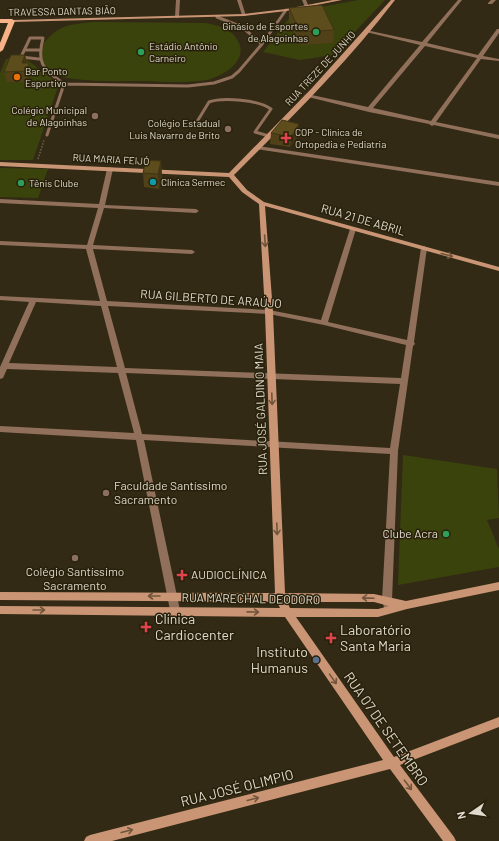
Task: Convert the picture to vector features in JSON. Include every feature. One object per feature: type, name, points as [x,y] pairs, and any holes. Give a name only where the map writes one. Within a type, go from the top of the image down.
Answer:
[{"type":"main road","name":"TRAVESSA DANTAS BIÃO","points":[[0,21],[12,21]]},
{"type":"main road","points":[[0,50],[12,21]]},
{"type":"street","points":[[177,17],[178,0]]},
{"type":"street","points":[[239,0],[244,15]]},
{"type":"street","points":[[304,0],[307,6]]},
{"type":"street","name":"TRAVESSA DANTAS BIÃO","points":[[12,21],[217,17],[286,10],[340,0]]},
{"type":"street","name":"RUA TREZE DE JUNHO","points":[[258,148],[368,31],[393,0]]},
{"type":"street","points":[[369,110],[460,0]]},
{"type":"street","points":[[432,124],[499,30]]},
{"type":"street","points":[[368,31],[423,45],[499,60]]},
{"type":"street","points":[[306,96],[432,124],[499,137]]},
{"type":"street","points":[[231,175],[258,148],[499,184]]},
{"type":"street","name":"RUA MARIA FEIJÓ","points":[[0,164],[231,175]]},
{"type":"street","points":[[110,169],[102,206],[89,248],[102,303],[139,436],[175,610]]},
{"type":"street","name":"RUA 21 DE ABRIL","points":[[231,175],[236,184],[262,202],[499,269]]},
{"type":"street","points":[[0,201],[196,211]]},
{"type":"street","name":"RUA JOSÉ GALDINO MAIA","points":[[262,202],[272,376],[280,597],[287,612]]},
{"type":"street","points":[[324,323],[353,228]]},
{"type":"street","points":[[0,243],[192,252]]},
{"type":"street","points":[[388,611],[387,600],[394,450],[411,344],[424,248]]},
{"type":"street","name":"RUA GILBERTO DE ARAÚJO","points":[[0,298],[269,312],[324,323],[411,344]]},
{"type":"street","points":[[0,376],[34,299]]},
{"type":"street","points":[[5,366],[405,381]]},
{"type":"street","points":[[0,429],[394,450]]},
{"type":"street","name":"RUA MARECHAL DEODORO","points":[[0,610],[175,610],[378,613],[407,605],[499,586]]},
{"type":"street","points":[[0,596],[374,598],[407,605]]},
{"type":"street","name":"RUA 07 DE SETEMBRO","points":[[287,612],[392,763],[450,841]]},
{"type":"street","name":"RUA JOSÉ OLIMPIO","points":[[90,841],[392,763],[499,722]]},
{"type":"lane","points":[[39,58],[22,58],[28,39],[43,38],[39,58],[42,66],[64,84],[208,85],[238,74],[248,65],[286,10]]},
{"type":"lane","points":[[217,17],[237,24],[250,31],[262,44]]},
{"type":"lane","points":[[24,50],[40,50]]},
{"type":"lane","points":[[46,135],[64,84]]},
{"type":"lane","points":[[196,125],[212,100],[220,99],[266,105],[271,109],[255,132],[269,136]]},
{"type":"path","points":[[35,166],[46,135]]},
{"type":"green space","name":"Ginásio de Esportes de Alagoinhas","points":[[358,0],[385,0],[333,55],[300,60],[263,52],[294,12]]},
{"type":"green space","name":"Estádio Antônio Carneiro","points":[[93,22],[205,23],[220,26],[232,33],[238,41],[240,55],[233,66],[220,75],[207,80],[192,82],[83,80],[63,77],[54,73],[47,67],[42,61],[41,54],[43,46],[48,38],[66,26]]},
{"type":"green space","points":[[6,59],[26,59],[59,84],[33,160],[0,160],[0,73]]},
{"type":"green space","name":"Tênis Clube","points":[[0,168],[48,169],[38,198],[0,197]]},
{"type":"green space","name":"Clube Acra","points":[[403,455],[497,469],[499,518],[487,520],[499,549],[499,567],[398,585]]},
{"type":"building","points":[[322,5],[334,30],[300,32],[289,8]]},
{"type":"building","points":[[11,55],[25,55],[22,63],[29,63],[27,71],[4,72]]},
{"type":"building","points":[[282,120],[299,124],[291,137],[271,133]]},
{"type":"building","points":[[146,160],[161,161],[158,174],[143,173]]},
{"type":"place","name":"Ginásio de Esportes de Alagoinhas","points":[[316,32]]},
{"type":"place","name":"Estádio Antônio Carneiro","points":[[141,52]]},
{"type":"place","name":"Bar Ponto Esportivo","points":[[17,77]]},
{"type":"place","name":"Colégio Municipal de Alagoinhas","points":[[95,116]]},
{"type":"place","name":"Colégio Estadual Luis Navarro de Brito","points":[[228,129]]},
{"type":"place","name":"COP - Clínica de Ortopedia e Pediatria","points":[[286,138]]},
{"type":"place","name":"Clínica Sermec","points":[[153,182]]},
{"type":"place","name":"Tênis Clube","points":[[21,183]]},
{"type":"place","name":"Faculdade Santíssimo Sacramento","points":[[106,493]]},
{"type":"place","name":"Clube Acra","points":[[446,534]]},
{"type":"place","name":"Colégio Santíssimo Sacramento","points":[[75,558]]},
{"type":"place","name":"AUDIOCLÍNICA","points":[[182,575]]},
{"type":"place","name":"Clínica Cardiocenter","points":[[146,627]]},
{"type":"place","name":"Laboratório Santa Maria","points":[[331,638]]},
{"type":"place","name":"Instituto Humanus","points":[[316,660]]}]
